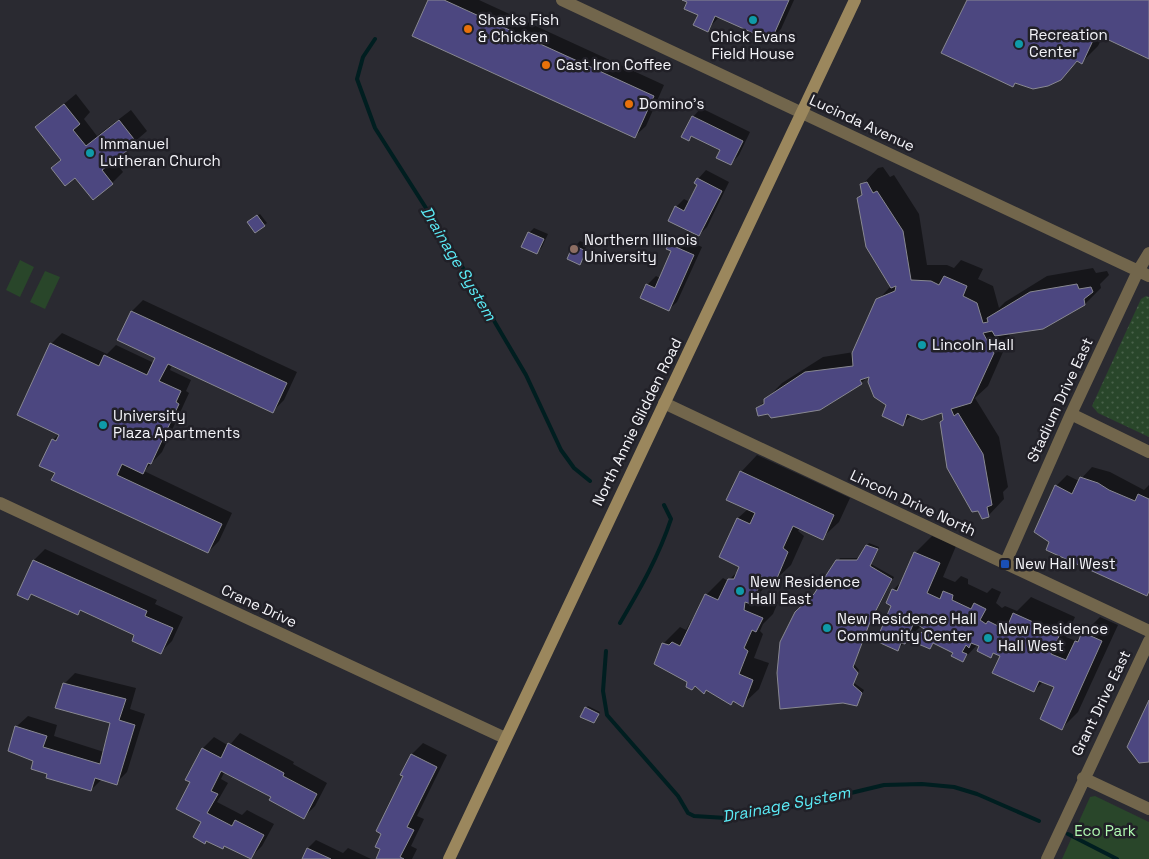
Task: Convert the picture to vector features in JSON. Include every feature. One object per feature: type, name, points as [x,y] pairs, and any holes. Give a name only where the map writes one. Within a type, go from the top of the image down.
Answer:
[{"type":"main road","name":"North Annie Glidden Road","points":[[449,859],[664,403],[803,114],[855,0]]},
{"type":"street","name":"Lucinda Avenue","points":[[562,0],[1144,274]]},
{"type":"street","name":"Stadium Drive East","points":[[1005,564],[1071,414],[1144,274],[1149,252]]},
{"type":"street","name":"Lincoln Drive North","points":[[664,403],[1149,631]]},
{"type":"street","points":[[1071,414],[1149,452]]},
{"type":"street","name":"Crane Drive","points":[[0,503],[505,738]]},
{"type":"street","name":"Grant Drive East","points":[[1046,859],[1149,641]]},
{"type":"street","points":[[1083,778],[1149,808]]},
{"type":"green space","points":[[20,260],[34,267],[20,297],[6,290]]},
{"type":"green space","points":[[45,271],[60,277],[45,309],[30,302]]},
{"type":"green space","points":[[1146,296],[1149,297],[1149,437],[1098,413],[1092,406],[1141,299]]},
{"type":"green space","name":"Eco Park","points":[[1095,796],[1149,822],[1149,859],[1062,859],[1090,797]]},
{"type":"building","points":[[428,0],[444,0],[654,96],[635,138],[412,36]]},
{"type":"building","name":"Chick Evans Field House","points":[[682,0],[789,0],[771,41],[715,16],[708,32],[693,25],[698,15],[684,9],[687,2]]},
{"type":"building","name":"Recreation Center","points":[[967,0],[1149,0],[1149,59],[1096,34],[1082,64],[1077,61],[1061,80],[1048,86],[1033,89],[1015,83],[1013,87],[941,53]]},
{"type":"building","name":"Immanuel Lutheran Church","points":[[64,104],[80,124],[73,130],[86,146],[119,120],[137,143],[102,170],[113,184],[93,200],[75,178],[65,186],[51,168],[61,160],[35,127]]},
{"type":"building","points":[[692,116],[743,141],[731,165],[716,158],[720,150],[691,136],[689,141],[681,137]]},
{"type":"building","points":[[697,178],[722,191],[699,236],[668,221],[675,206],[684,211],[697,185],[694,183]]},
{"type":"building","name":"Lincoln Hall","points":[[867,182],[873,193],[877,191],[903,231],[911,280],[931,281],[939,285],[944,276],[967,286],[963,296],[977,303],[983,323],[988,322],[987,318],[1030,292],[1077,284],[1079,289],[1091,287],[1093,292],[1084,299],[1085,305],[1043,329],[995,336],[992,331],[983,333],[994,353],[971,403],[951,409],[954,416],[958,413],[983,454],[992,505],[987,507],[989,517],[982,519],[978,511],[972,512],[947,468],[940,422],[943,420],[942,413],[922,420],[907,414],[903,426],[882,416],[886,405],[874,397],[868,382],[869,377],[860,380],[862,384],[820,410],[771,418],[768,414],[758,416],[756,408],[764,404],[764,399],[805,372],[853,366],[852,353],[876,299],[895,291],[896,286],[891,288],[866,247],[857,198],[862,195],[860,184]]},
{"type":"building","points":[[257,215],[265,226],[255,233],[247,222]]},
{"type":"building","points":[[528,232],[544,239],[537,254],[521,247]]},
{"type":"building","points":[[669,244],[694,255],[669,311],[640,298],[646,284],[655,288],[671,251],[666,249]]},
{"type":"building","points":[[573,245],[586,251],[580,265],[567,259]]},
{"type":"building","name":"University Plaza Apartments","points":[[131,311],[287,383],[273,413],[168,364],[159,381],[181,391],[176,402],[179,404],[151,464],[148,463],[143,474],[122,464],[117,475],[222,524],[208,553],[51,480],[55,473],[39,466],[52,439],[56,441],[59,435],[17,415],[50,343],[99,366],[104,355],[147,375],[155,358],[117,340]]},
{"type":"building","name":"New Residence Hall East","points":[[740,471],[834,515],[823,540],[793,526],[783,548],[788,552],[775,583],[759,576],[754,586],[758,589],[751,604],[745,602],[744,610],[763,618],[756,632],[752,630],[744,648],[748,651],[739,674],[753,680],[743,707],[733,701],[731,705],[706,690],[704,694],[695,686],[692,690],[686,687],[687,682],[654,664],[662,643],[669,645],[672,642],[680,646],[705,594],[718,600],[728,579],[734,579],[739,567],[719,557],[737,518],[750,524],[755,513],[726,500]]},
{"type":"building","points":[[1080,477],[1098,483],[1135,501],[1138,494],[1149,499],[1149,591],[1147,596],[1046,550],[1049,542],[1034,532],[1055,485],[1072,494]]},
{"type":"building","name":"New Residence Hall Community Center","points":[[866,545],[878,549],[870,566],[892,579],[870,622],[853,667],[858,673],[853,685],[862,693],[857,706],[843,703],[780,709],[777,673],[780,642],[795,612],[814,594],[836,560],[857,560]]},
{"type":"building","name":"New Residence Hall West","points":[[914,552],[940,563],[927,593],[940,599],[943,591],[953,595],[952,600],[971,609],[974,603],[986,609],[980,620],[986,624],[988,621],[1002,628],[1004,634],[1013,613],[1060,634],[1051,654],[1066,660],[1075,641],[1078,642],[1082,632],[1102,641],[1062,730],[1040,719],[1054,687],[1039,681],[1034,692],[992,673],[1000,656],[993,653],[991,658],[977,651],[979,646],[971,643],[969,648],[966,645],[962,652],[967,654],[963,662],[951,656],[953,653],[933,643],[930,649],[916,643],[921,632],[925,635],[927,631],[914,622],[905,644],[901,643],[898,651],[876,641],[891,606],[886,603],[892,589],[897,591]]},
{"type":"building","points":[[33,560],[147,611],[145,616],[173,628],[161,654],[132,641],[134,635],[80,610],[78,615],[31,594],[28,600],[17,595]]},
{"type":"building","points":[[63,683],[126,699],[119,720],[135,725],[117,785],[95,778],[91,791],[46,778],[47,774],[31,769],[33,761],[8,751],[15,726],[47,736],[43,747],[100,764],[110,723],[55,708]]},
{"type":"building","points":[[1149,700],[1149,762],[1139,763],[1127,747]]},
{"type":"building","points":[[585,707],[599,714],[594,723],[580,717]]},
{"type":"building","points":[[228,743],[284,773],[283,776],[317,794],[304,819],[269,800],[271,797],[221,771],[211,791],[218,794],[207,813],[232,826],[235,820],[264,835],[251,859],[224,846],[223,849],[206,841],[205,844],[193,837],[201,822],[176,809],[190,782],[185,780],[202,748],[221,758]]},
{"type":"building","points":[[411,754],[437,767],[407,827],[414,830],[400,857],[404,859],[376,859],[380,849],[375,847],[381,834],[376,831],[403,776],[400,775]]},
{"type":"building","points":[[307,848],[331,859],[302,859]]},
{"type":"waterway","name":"Drainage System","points":[[375,39],[363,57],[357,79],[375,128],[447,241],[526,375],[561,450],[574,468],[590,481]]},
{"type":"waterway","name":"Drainage System","points":[[620,623],[649,572],[666,533],[671,519],[664,505]]},
{"type":"waterway","name":"Drainage System","points":[[606,651],[603,691],[607,715],[678,796],[688,813],[694,816],[726,818],[801,805],[884,785],[922,784],[954,787],[977,794],[1039,821]]},
{"type":"waterway","name":"Drainage System","points":[[1068,834],[1117,859]]},
{"type":"place","name":"Chick Evans Field House","points":[[753,20]]},
{"type":"place","name":"Sharks Fish & Chicken","points":[[468,29]]},
{"type":"place","name":"Recreation Center","points":[[1019,44]]},
{"type":"place","name":"Cast Iron Coffee","points":[[546,65]]},
{"type":"place","name":"Domino's","points":[[629,104]]},
{"type":"place","name":"Immanuel Lutheran Church","points":[[90,153]]},
{"type":"place","name":"Northern Illinois University","points":[[574,249]]},
{"type":"place","name":"Lincoln Hall","points":[[922,345]]},
{"type":"place","name":"University Plaza Apartments","points":[[103,425]]},
{"type":"place","name":"New Hall West","points":[[1005,564]]},
{"type":"place","name":"New Residence Hall East","points":[[740,591]]},
{"type":"place","name":"New Residence Hall Community Center","points":[[827,628]]},
{"type":"place","name":"New Residence Hall West","points":[[988,638]]}]
